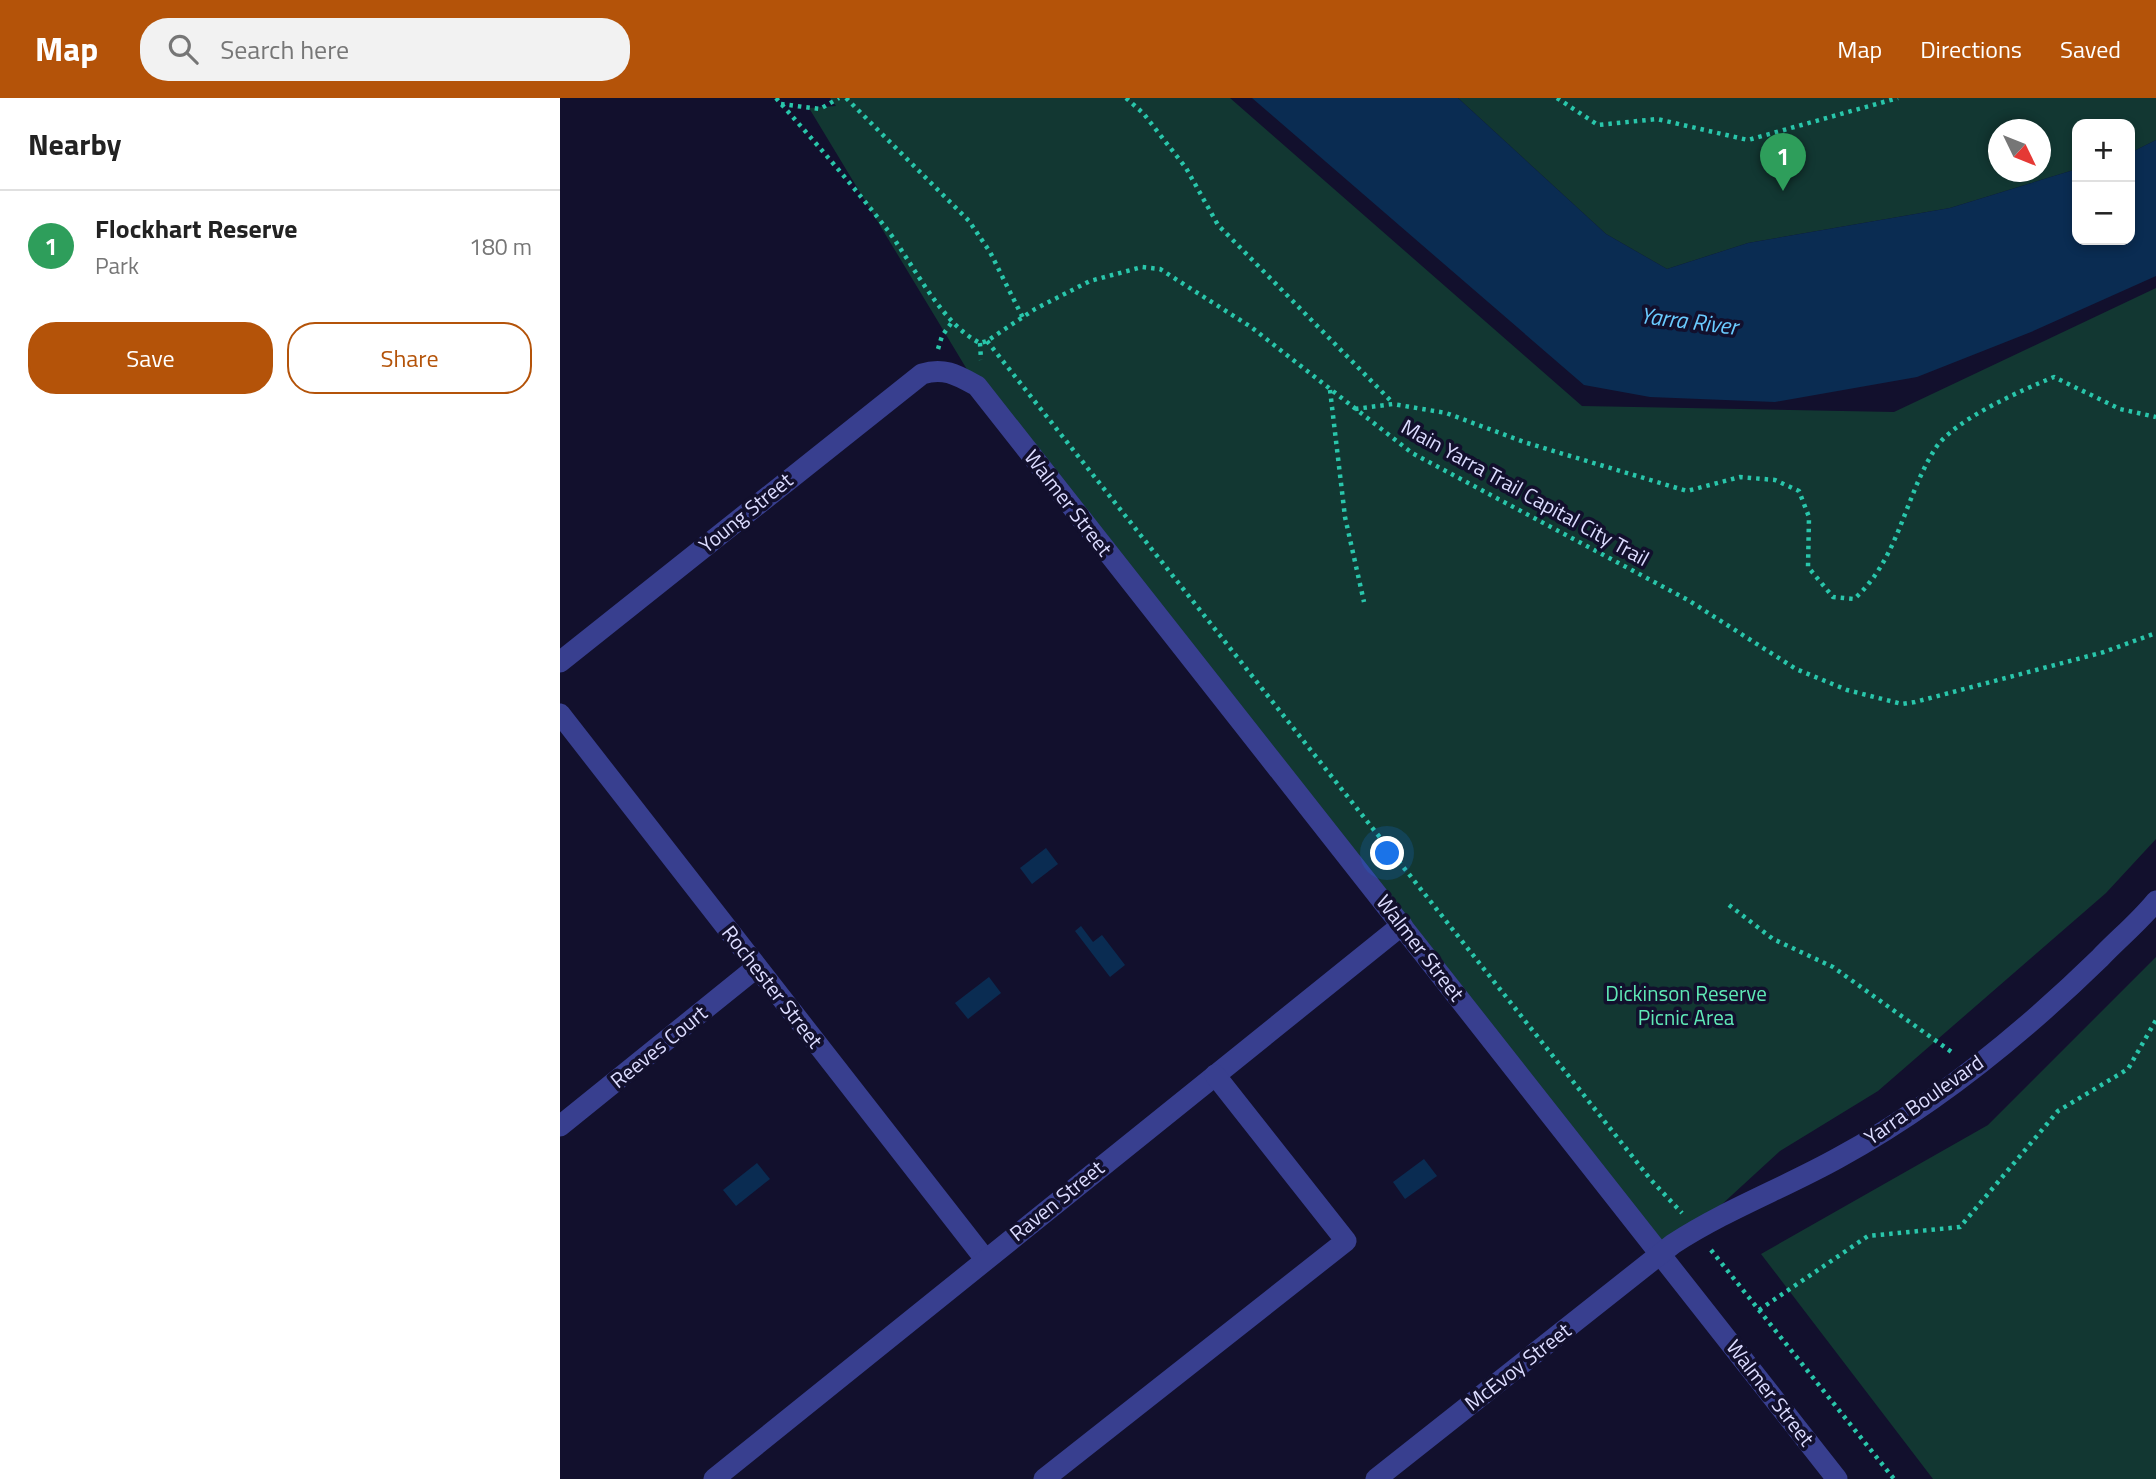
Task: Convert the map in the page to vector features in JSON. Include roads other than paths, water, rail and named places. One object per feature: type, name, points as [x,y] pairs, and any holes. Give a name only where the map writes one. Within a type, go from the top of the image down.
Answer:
[{"type":"street","name":"Young Street","points":[[560,662],[909,382],[936,370]]},
{"type":"street","name":"Walmer Street","points":[[936,370],[952,372],[977,386],[1837,1479]]},
{"type":"street","name":"Rochester Street","points":[[560,714],[985,1259]]},
{"type":"street","name":"Yarra Boulevard","points":[[1661,1254],[1695,1229],[1839,1158],[1903,1118],[2044,1013],[2156,901]]},
{"type":"street","name":"Raven Street","points":[[714,1479],[1402,925]]},
{"type":"street","name":"Reeves Court","points":[[560,1126],[757,967]]},
{"type":"street","points":[[1044,1479],[1346,1241],[1215,1075]]},
{"type":"street","name":"McEvoy Street","points":[[1376,1479],[1661,1254]]},
{"type":"water","name":"Yarra River","points":[[1252,98],[1458,98],[1606,234],[1667,269],[1748,243],[1950,208],[2035,182],[2051,182],[2051,177],[2072,171],[2072,245],[2135,245],[2135,150],[2156,140],[2156,276],[2031,332],[1917,377],[1775,402],[1650,397],[1584,385]]},
{"type":"water","points":[[1046,848],[1058,864],[1032,884],[1020,868]]},
{"type":"water","points":[[1081,926],[1093,942],[1102,935],[1125,965],[1110,977],[1075,931]]},
{"type":"water","points":[[989,977],[1001,993],[968,1019],[955,1003]]},
{"type":"water","points":[[1424,1159],[1437,1176],[1405,1199],[1393,1182]]},
{"type":"water","points":[[757,1163],[770,1179],[736,1206],[723,1190]]},
{"type":"place","name":"Flockhart Reserve","points":[[1783,191]]},
{"type":"park label","name":"Dickinson Reserve Picnic Area","points":[[1686,1006]]}]
